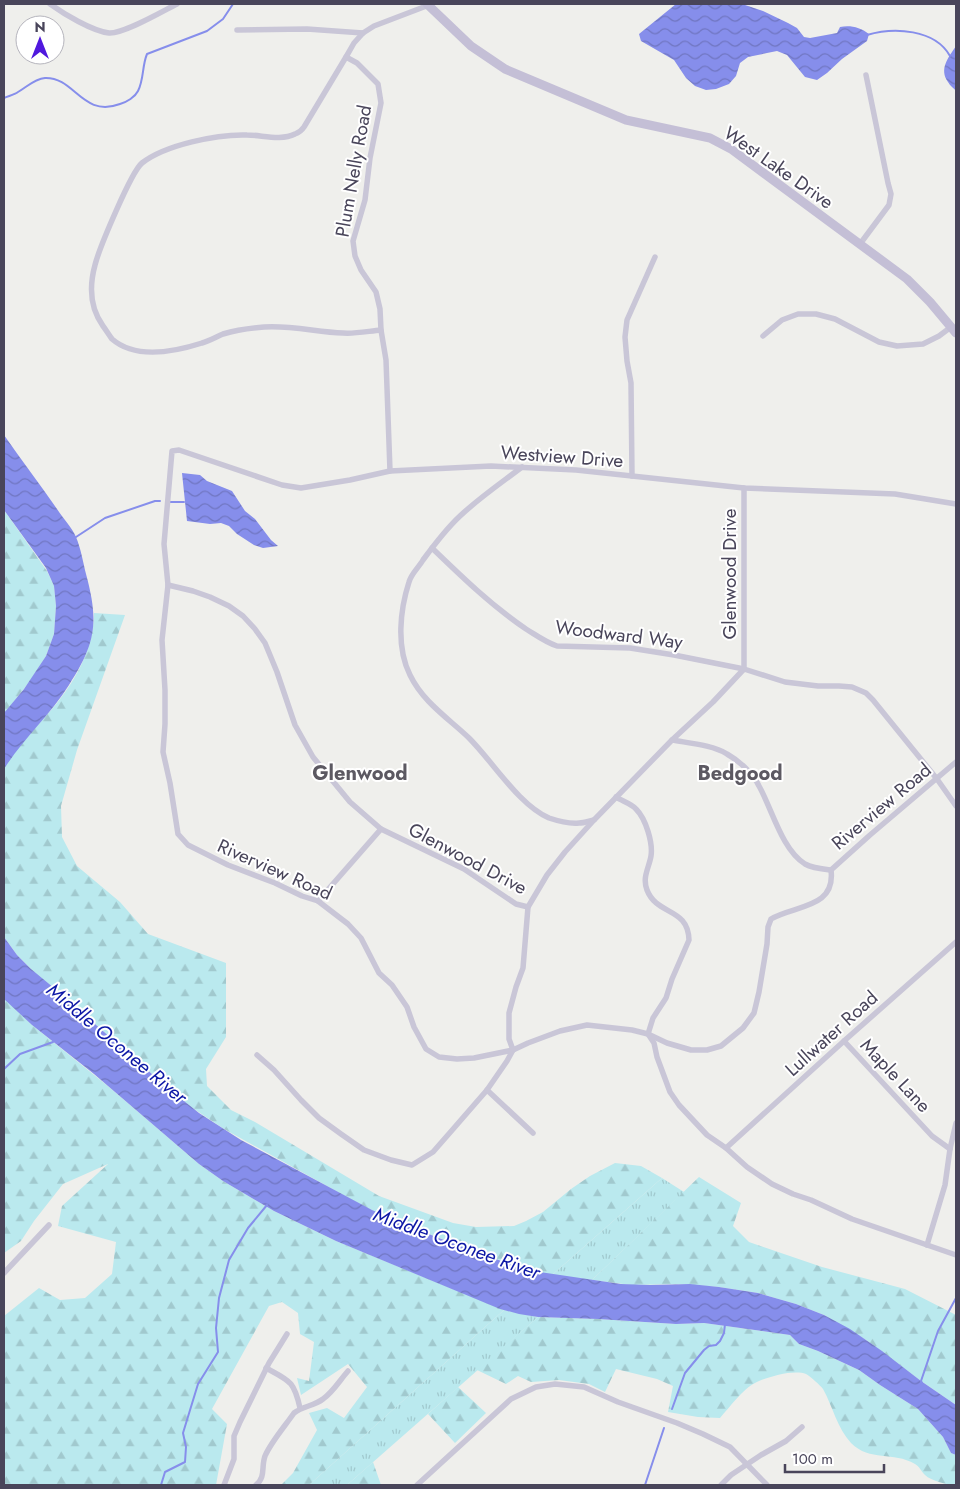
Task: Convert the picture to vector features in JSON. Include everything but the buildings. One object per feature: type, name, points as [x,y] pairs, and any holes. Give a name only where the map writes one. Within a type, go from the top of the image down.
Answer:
[{"type":"main road","name":"West Lake Drive","points":[[428,5],[471,46],[505,69],[626,120],[710,138],[731,150],[910,282],[930,302],[953,330]]},
{"type":"street","points":[[50,4],[90,27],[110,33],[122,30],[177,4]]},
{"type":"street","points":[[381,330],[345,333],[266,327],[224,334],[202,343],[175,350],[157,353],[140,352],[125,347],[112,338],[94,310],[91,294],[92,276],[96,260],[133,175],[140,165],[168,149],[219,137],[246,135],[283,137],[295,134],[304,128],[346,56],[363,33],[374,26],[428,5]]},
{"type":"street","points":[[237,30],[307,29],[363,33]]},
{"type":"street","name":"Plum Nelly Road","points":[[346,56],[362,68],[378,84],[381,103],[370,158],[365,200],[353,241],[355,256],[361,270],[376,292],[380,309],[386,360],[390,471]]},
{"type":"street","points":[[860,244],[889,205],[890,200],[866,75]]},
{"type":"street","points":[[632,476],[631,383],[627,361],[626,337],[628,320],[655,257]]},
{"type":"street","points":[[763,336],[782,320],[798,314],[816,314],[835,318],[879,342],[898,346],[923,344],[953,330]]},
{"type":"street","name":"Westview Drive","points":[[172,451],[179,450],[282,484],[301,488],[390,471],[491,466],[576,470],[744,488],[895,494],[956,504]]},
{"type":"street","name":"Riverview Road","points":[[172,451],[164,544],[168,585],[162,640],[165,690],[165,724],[162,752],[170,783],[178,834],[188,845],[228,865],[318,901],[348,924],[361,938],[379,973],[392,985],[406,1007],[426,1049],[439,1057],[457,1059],[513,1050],[560,1031],[586,1025],[632,1030],[691,1050],[707,1050],[721,1046],[733,1037],[754,1013],[761,984],[768,927],[771,919],[778,915],[803,908],[819,900],[830,888],[832,880],[830,870],[956,762]]},
{"type":"street","points":[[522,467],[459,517],[432,548],[410,580],[400,623],[406,663],[410,675],[422,695],[470,739],[532,808],[549,818],[563,822],[578,824],[594,820]]},
{"type":"street","name":"Glenwood Drive","points":[[168,585],[194,591],[229,606],[243,616],[255,629],[265,643],[295,725],[313,758],[350,802],[381,829],[464,869],[516,904],[528,907],[547,875],[594,820],[744,670],[744,488]]},
{"type":"street","name":"Woodward Way","points":[[432,548],[472,587],[516,622],[548,643],[557,646],[630,648],[744,670],[784,682],[852,687],[866,693],[937,779],[956,806]]},
{"type":"street","points":[[672,740],[715,748],[737,762],[759,784],[788,847],[796,857],[806,865],[830,870]]},
{"type":"street","points":[[616,797],[636,809],[650,835],[651,856],[644,880],[647,891],[655,902],[680,917],[686,923],[689,934],[689,940],[666,998],[653,1018],[648,1034],[654,1043],[670,1092],[678,1105],[707,1135],[726,1148],[739,1161],[762,1178],[786,1191],[852,1219],[956,1255]]},
{"type":"street","points":[[318,901],[381,829]]},
{"type":"street","points":[[257,1056],[274,1070],[300,1100],[319,1118],[341,1134],[364,1150],[412,1165],[433,1152],[487,1090],[513,1050],[509,1039],[509,1013],[523,968],[528,907]]},
{"type":"street","name":"Lullwater Road","points":[[726,1148],[956,942]]},
{"type":"street","name":"Maple Lane","points":[[844,1041],[932,1136],[950,1149]]},
{"type":"street","points":[[487,1090],[533,1133]]},
{"type":"street","points":[[927,1245],[945,1185],[956,1123]]},
{"type":"street","points":[[4,1273],[49,1225]]},
{"type":"street","points":[[224,1485],[234,1459],[234,1436],[266,1368],[287,1334]]},
{"type":"street","points":[[266,1368],[293,1384],[300,1408]]},
{"type":"street","points":[[256,1485],[263,1476],[266,1455],[294,1413],[300,1408],[322,1400],[348,1371]]},
{"type":"street","points":[[417,1485],[511,1399],[536,1387],[555,1384],[584,1387],[618,1402],[677,1423],[730,1447],[767,1485]]},
{"type":"street","points":[[721,1485],[731,1475],[786,1440],[802,1427]]},
{"type":"green space","points":[[4,510],[47,571],[54,586],[56,606],[54,634],[46,656],[30,681],[4,714]]},
{"type":"green space","points":[[94,613],[125,615],[77,750],[61,806],[62,837],[77,866],[120,902],[148,934],[226,963],[226,1037],[206,1069],[207,1086],[231,1110],[255,1122],[379,1196],[453,1223],[476,1227],[514,1226],[543,1212],[590,1176],[615,1163],[641,1166],[662,1178],[552,1275],[504,1262],[399,1223],[363,1206],[224,1129],[191,1107],[169,1089],[38,976],[17,955],[4,937],[4,768],[16,750],[62,697],[78,671],[90,643]]},
{"type":"green space","points":[[4,998],[32,1025],[109,1087],[199,1164],[223,1181],[274,1211],[336,1241],[504,1310],[309,1485],[281,1485],[293,1473],[317,1430],[309,1413],[327,1408],[344,1418],[367,1387],[348,1364],[301,1395],[297,1378],[309,1381],[314,1342],[300,1334],[298,1313],[282,1302],[269,1306],[212,1409],[227,1424],[216,1485],[4,1485],[4,1316],[39,1288],[60,1300],[85,1298],[112,1274],[116,1242],[58,1226],[62,1206],[108,1164],[63,1184],[21,1241],[4,1253]]},
{"type":"green space","points":[[699,1177],[741,1203],[733,1226],[749,1242],[822,1267],[905,1289],[956,1315],[956,1405],[866,1340],[824,1315],[796,1304],[758,1293],[719,1287],[680,1284],[631,1285],[592,1280]]},
{"type":"green space","points":[[662,1178],[684,1192],[592,1280],[552,1275]]},
{"type":"green space","points":[[504,1310],[538,1317],[347,1485],[309,1485]]},
{"type":"green space","points":[[538,1317],[676,1324],[704,1323],[790,1335],[799,1344],[859,1370],[918,1409],[943,1437],[951,1453],[956,1455],[956,1485],[931,1479],[916,1465],[907,1460],[874,1455],[858,1449],[842,1431],[823,1389],[806,1374],[795,1372],[780,1374],[755,1383],[741,1394],[720,1418],[698,1417],[668,1412],[673,1386],[657,1379],[616,1369],[605,1392],[589,1384],[559,1380],[531,1382],[518,1376],[506,1384],[477,1370]]},
{"type":"green space","points":[[458,1387],[486,1413],[455,1443],[428,1414]]},
{"type":"green space","points":[[373,1462],[381,1485],[347,1485]]},
{"type":"water","points":[[676,4],[742,4],[763,11],[788,23],[797,28],[804,37],[810,38],[837,33],[840,27],[844,26],[859,28],[869,34],[867,41],[817,80],[805,77],[787,55],[777,51],[748,57],[740,63],[736,76],[729,84],[716,89],[706,90],[695,86],[686,78],[674,60],[641,41],[639,34]]},
{"type":"water","points":[[956,46],[956,91],[945,77],[944,68]]},
{"type":"water","points":[[4,435],[76,537],[90,591],[93,619],[90,644],[78,670],[62,696],[4,769],[4,713],[24,689],[46,656],[54,634],[56,606],[54,586],[46,568],[4,510]]},
{"type":"water","points":[[182,473],[200,475],[207,481],[232,491],[245,511],[255,519],[278,546],[263,548],[254,545],[237,534],[229,526],[221,523],[210,524],[187,521]]},
{"type":"water","points":[[4,937],[17,955],[31,969],[169,1089],[199,1113],[241,1140],[372,1210],[436,1237],[533,1271],[621,1284],[690,1284],[719,1287],[758,1293],[796,1304],[824,1315],[850,1329],[956,1405],[956,1455],[951,1453],[943,1437],[918,1409],[859,1370],[799,1344],[790,1335],[704,1323],[676,1324],[538,1317],[519,1314],[500,1309],[336,1241],[274,1211],[223,1181],[199,1164],[94,1074],[32,1025],[4,999]]},
{"type":"waterway","points":[[4,98],[45,78],[55,79],[87,102],[96,106],[107,107],[128,101],[138,91],[147,54],[207,31],[223,19],[233,4]]},
{"type":"waterway","points":[[867,35],[889,31],[913,32],[934,40],[950,56]]},
{"type":"waterway","points":[[76,537],[105,518],[160,501]]},
{"type":"waterway","points":[[170,502],[184,502]]},
{"type":"waterway","points":[[4,1069],[20,1054],[53,1042]]},
{"type":"waterway","points":[[161,1485],[165,1472],[185,1462],[186,1447],[183,1433],[198,1384],[218,1352],[216,1328],[219,1298],[229,1260],[248,1228],[267,1205]]},
{"type":"waterway","points":[[922,1383],[921,1381],[938,1331],[956,1298]]},
{"type":"waterway","points":[[672,1409],[685,1373],[704,1350],[709,1346],[716,1345],[720,1341],[724,1333],[725,1324]]},
{"type":"waterway","points":[[645,1485],[664,1428]]},
{"type":"district","name":"Glenwood","points":[[360,773]]},
{"type":"district","name":"Bedgood","points":[[740,773]]},
{"type":"water label","name":"Middle Oconee River","points":[[117,1043]]},
{"type":"water label","name":"Middle Oconee River","points":[[457,1243]]}]
